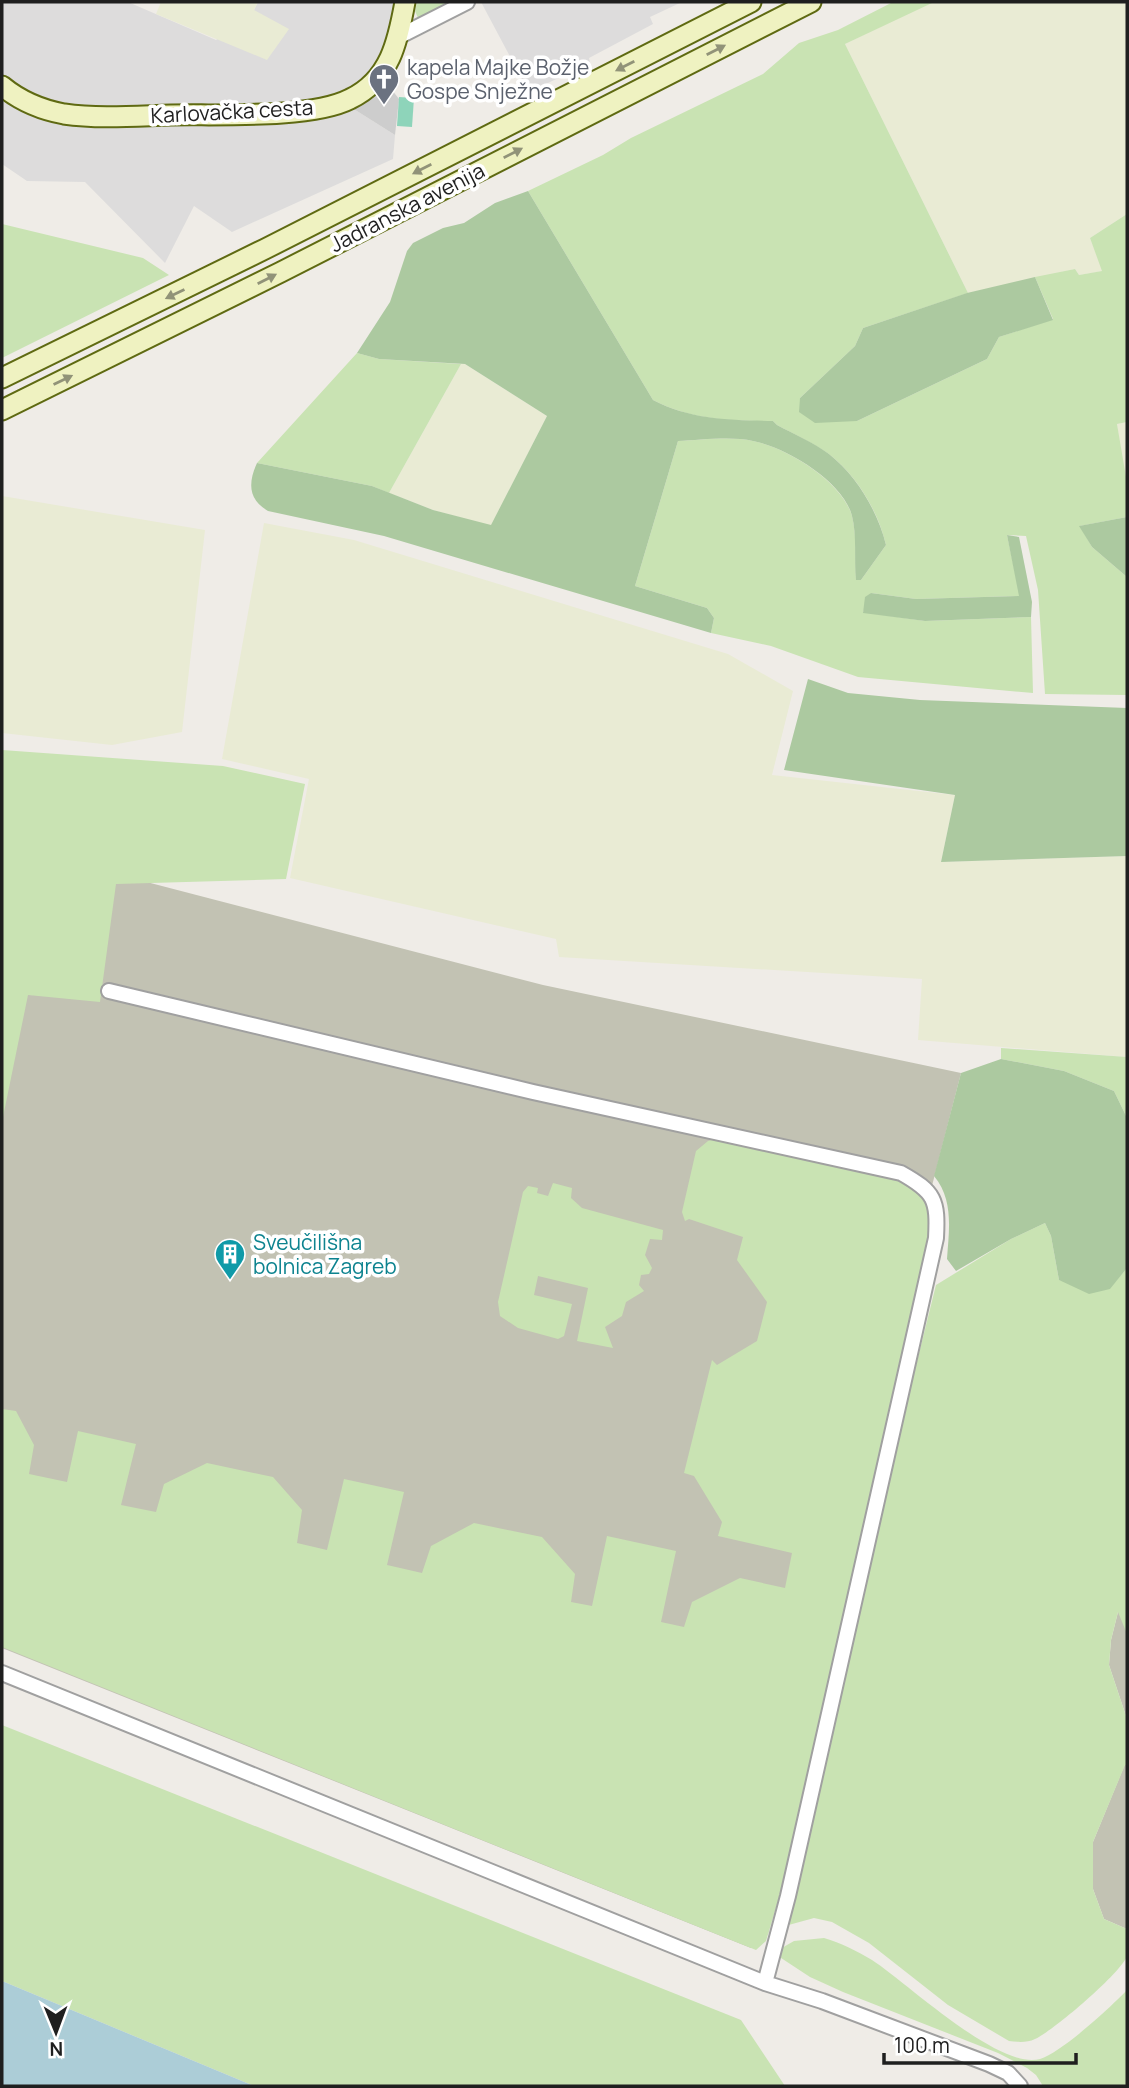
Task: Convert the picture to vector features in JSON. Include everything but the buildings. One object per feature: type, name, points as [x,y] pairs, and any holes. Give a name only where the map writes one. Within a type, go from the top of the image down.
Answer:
[{"type":"main road","name":"Karlovačka cesta","points":[[2,86],[13,96],[40,108],[75,115],[276,113],[324,107],[350,99],[382,73],[392,57],[405,2]]},
{"type":"main road","name":"Jadranska avenija","points":[[2,378],[253,255],[751,2]]},
{"type":"main road","name":"Jadranska avenija","points":[[2,410],[293,266],[811,2]]},
{"type":"street","points":[[398,37],[467,2]]},
{"type":"street","points":[[109,991],[533,1092],[901,1173],[933,1197],[937,1217],[936,1238],[788,1896],[765,1983]]},
{"type":"street","points":[[2,1673],[765,1983],[822,2001],[989,2064],[1007,2073],[1020,2086]]},
{"type":"shaded area","points":[[2,2],[128,2],[216,40],[254,10],[258,2],[398,2],[389,50],[349,106],[395,135],[393,159],[232,232],[194,206],[165,263],[85,182],[27,181],[2,164]]},
{"type":"shaded area","points":[[161,2],[258,2],[254,10],[289,29],[267,60],[156,14]]},
{"type":"shaded area","points":[[481,2],[682,2],[650,17],[653,24],[589,58],[590,63],[529,92]]},
{"type":"shaded area","points":[[931,2],[1127,2],[1127,214],[1090,238],[1103,271],[1079,275],[1075,269],[968,293],[845,44]]},
{"type":"shaded area","points":[[384,87],[392,90],[399,99],[395,135],[349,106]]},
{"type":"shaded area","points":[[461,364],[547,416],[491,526],[433,510],[389,493]]},
{"type":"shaded area","points":[[1127,422],[1127,483],[1126,484],[1117,424]]},
{"type":"shaded area","points":[[2,496],[205,530],[182,732],[112,745],[2,733]]},
{"type":"shaded area","points":[[264,523],[354,540],[728,654],[793,691],[772,775],[955,795],[941,862],[1127,856],[1127,1057],[918,1040],[922,979],[559,957],[556,939],[290,878],[309,779],[222,759]]},
{"type":"shaded area","points":[[2,827],[112,873],[543,985],[961,1073],[925,1213],[768,1934],[751,1948],[2,1648]]},
{"type":"shaded area","points":[[1127,1587],[1127,1719],[1109,1665],[1111,1640]]},
{"type":"shaded area","points":[[1127,1752],[1127,1929],[1104,1919],[1093,1889],[1093,1842],[1125,1764]]},
{"type":"green space","points":[[417,2],[453,2],[426,17],[418,18],[415,11]]},
{"type":"green space","points":[[893,2],[932,3],[845,44],[968,293],[863,328],[855,346],[800,398],[857,421],[987,359],[999,337],[1053,319],[1035,277],[1075,269],[1079,275],[1102,271],[1090,238],[1127,214],[1127,422],[1117,424],[1127,483],[1127,517],[1080,526],[1092,547],[1127,577],[1127,695],[1045,694],[1038,590],[1026,536],[1007,535],[1020,596],[916,599],[871,593],[863,612],[925,621],[1031,617],[1033,693],[858,677],[771,646],[711,633],[714,618],[707,608],[635,586],[678,441],[753,441],[781,450],[812,468],[847,503],[854,523],[856,580],[861,580],[886,545],[878,520],[865,495],[849,473],[823,450],[773,421],[727,420],[697,415],[667,407],[653,400],[528,191],[763,74],[799,43],[838,30]]},
{"type":"green space","points":[[399,97],[414,98],[412,127],[397,126]]},
{"type":"green space","points":[[528,191],[653,400],[667,407],[697,415],[773,421],[829,454],[849,473],[872,508],[886,545],[861,580],[856,580],[852,516],[838,491],[797,458],[781,450],[745,440],[678,441],[635,586],[707,608],[714,618],[711,633],[384,536],[268,511],[261,506],[253,496],[251,484],[257,463],[372,486],[433,510],[491,525],[547,416],[465,364],[379,359],[357,353],[390,302],[407,251],[413,243],[443,228],[464,223],[495,203]]},
{"type":"green space","points":[[2,224],[143,258],[169,275],[2,358]]},
{"type":"green space","points":[[1035,277],[1053,320],[999,337],[987,359],[857,421],[815,423],[799,412],[800,398],[855,346],[863,328],[967,293]]},
{"type":"green space","points":[[357,353],[379,359],[461,364],[389,493],[372,486],[257,463]]},
{"type":"green space","points":[[1127,517],[1127,577],[1092,547],[1079,526]]},
{"type":"green space","points":[[1007,535],[1019,537],[1032,602],[1031,617],[925,621],[863,613],[865,597],[871,593],[916,599],[1019,596]]},
{"type":"green space","points":[[808,679],[848,693],[920,700],[1127,708],[1127,856],[941,862],[955,795],[784,770]]},
{"type":"green space","points":[[2,750],[223,766],[305,784],[286,879],[116,884],[100,1002],[28,995],[2,1122]]},
{"type":"green space","points":[[1001,1048],[1127,1057],[1127,1118],[1114,1091],[1064,1071],[1001,1059]]},
{"type":"green space","points":[[1001,1059],[1064,1071],[1114,1091],[1127,1118],[1127,1268],[1110,1289],[1089,1294],[1059,1280],[1051,1236],[1045,1223],[956,1271],[947,1259],[947,1205],[945,1195],[934,1176],[961,1073]]},
{"type":"green space","points":[[719,1138],[911,1184],[923,1194],[930,1216],[928,1239],[783,1884],[766,1941],[756,1950],[2,1647],[2,1409],[16,1411],[34,1445],[29,1474],[67,1482],[78,1431],[136,1444],[121,1505],[156,1512],[164,1484],[207,1463],[273,1477],[302,1510],[297,1543],[327,1550],[344,1479],[404,1492],[387,1565],[422,1573],[431,1546],[474,1523],[542,1537],[575,1574],[571,1602],[592,1606],[607,1536],[676,1551],[661,1622],[684,1627],[692,1602],[740,1578],[785,1588],[792,1553],[718,1536],[722,1522],[694,1476],[684,1473],[712,1360],[717,1365],[757,1341],[767,1302],[737,1260],[743,1237],[689,1219],[685,1221],[682,1212],[696,1151],[708,1141]]},
{"type":"green space","points":[[553,1183],[572,1188],[571,1198],[582,1208],[663,1230],[662,1240],[650,1239],[645,1255],[652,1268],[649,1274],[641,1275],[639,1285],[644,1291],[626,1302],[622,1316],[605,1327],[613,1348],[577,1341],[588,1288],[538,1276],[534,1295],[572,1304],[564,1336],[558,1339],[518,1328],[500,1316],[498,1302],[523,1192],[528,1186],[538,1188],[537,1193],[548,1196]]},
{"type":"green space","points":[[1045,1223],[1051,1236],[1059,1280],[1109,1289],[1127,1268],[1127,1634],[1118,1612],[1111,1640],[1109,1665],[1127,1719],[1127,1765],[1093,1842],[1093,1889],[1104,1919],[1127,1929],[1128,1950],[1122,1964],[1070,2014],[1035,2039],[1019,2042],[1009,2041],[948,2005],[869,1943],[832,1922],[814,1918],[785,1926],[881,1506],[936,1285],[1011,1239]]},
{"type":"green space","points":[[2,1725],[741,2020],[785,2086],[254,2086],[2,1981]]},
{"type":"green space","points":[[824,1938],[849,1947],[872,1960],[978,2039],[1002,2052],[1023,2059],[1040,2059],[1060,2048],[1098,2018],[1127,1990],[1127,2086],[1043,2086],[1027,2068],[998,2053],[843,1992],[810,1977],[778,1956],[780,1949],[794,1941]]},
{"type":"water","points":[[2,1981],[254,2086],[2,2086]]},
{"type":"place","name":"kapela Majke Božje Gospe Snježne","points":[[384,106]]},
{"type":"place","name":"Sveučilišna bolnica Zagreb","points":[[230,1281]]}]
